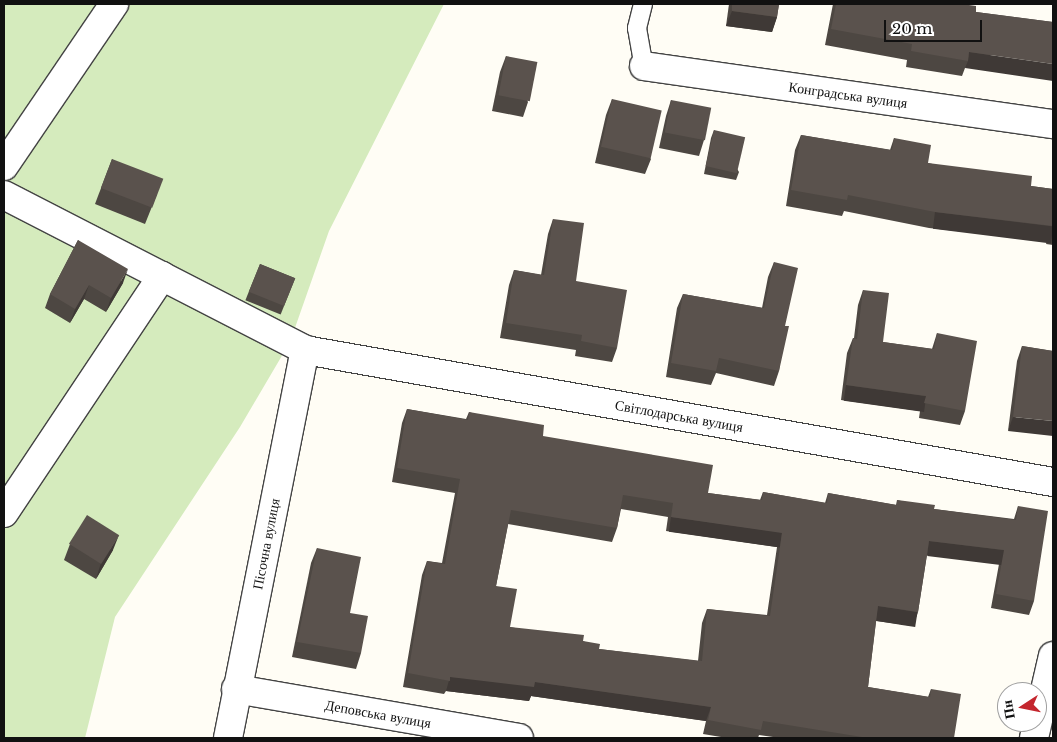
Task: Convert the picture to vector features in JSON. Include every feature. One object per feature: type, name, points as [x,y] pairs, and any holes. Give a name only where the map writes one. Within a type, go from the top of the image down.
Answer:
[{"type":"street","points":[[4,166],[114,4]]},
{"type":"street","name":"Конградська вулиця","points":[[644,66],[1053,124]]},
{"type":"street","name":"Світлодарська вулиця","points":[[4,195],[305,350],[1053,482]]},
{"type":"street","points":[[4,513],[162,276]]},
{"type":"street","name":"Пісочна вулиця","points":[[228,738],[236,689],[305,350]]},
{"type":"street","points":[[1034,738],[1053,656]]},
{"type":"street","name":"Деповська вулиця","points":[[236,689],[519,738]]},
{"type":"lane","points":[[643,4],[637,28],[644,66]]},
{"type":"green space","points":[[4,4],[444,4],[329,231],[290,342],[240,427],[115,617],[85,738],[4,738]]},
{"type":"building","points":[[732,4],[779,4],[777,17],[732,11]]},
{"type":"building","points":[[836,4],[962,4],[976,6],[976,12],[1053,22],[1053,64],[969,52],[968,61],[911,51],[912,44],[831,29]]},
{"type":"building","points":[[506,56],[537,62],[530,101],[498,95]]},
{"type":"building","points":[[612,99],[662,110],[651,158],[601,147]]},
{"type":"building","points":[[671,100],[711,108],[705,140],[665,132]]},
{"type":"building","points":[[714,130],[745,137],[737,173],[706,166]]},
{"type":"building","points":[[801,135],[892,150],[894,138],[931,145],[928,163],[1032,176],[1031,186],[1053,189],[1053,226],[935,212],[848,195],[847,200],[791,190]]},
{"type":"building","points":[[112,159],[163,179],[152,208],[101,188]]},
{"type":"building","points":[[553,219],[584,223],[576,281],[627,290],[617,348],[581,341],[582,335],[506,323],[514,270],[544,275]]},
{"type":"building","points":[[78,240],[128,269],[111,298],[89,285],[75,309],[50,294]]},
{"type":"building","points":[[774,262],[798,268],[785,326],[789,326],[779,371],[719,358],[716,371],[671,363],[683,294],[764,308]]},
{"type":"building","points":[[260,264],[295,278],[284,306],[249,292]]},
{"type":"building","points":[[863,290],[889,293],[883,342],[934,349],[937,333],[977,341],[965,411],[924,403],[926,396],[846,385],[853,338],[857,339]]},
{"type":"building","points":[[1022,346],[1053,351],[1053,421],[1013,417]]},
{"type":"building","points":[[407,409],[468,420],[469,412],[544,425],[543,436],[713,465],[708,493],[762,500],[763,492],[827,503],[828,493],[897,505],[897,500],[935,505],[934,509],[1016,520],[1018,506],[1048,511],[1034,601],[996,594],[1004,550],[929,541],[918,612],[878,606],[868,687],[930,697],[931,689],[961,694],[954,738],[868,738],[763,721],[761,730],[708,720],[711,707],[535,682],[534,687],[450,677],[450,681],[408,673],[427,561],[445,564],[460,479],[397,468]],"holes":[[[623,495],[673,503],[671,517],[782,533],[770,616],[707,609],[702,661],[599,649],[600,644],[583,641],[584,635],[510,627],[517,589],[496,586],[511,510],[617,528]]]},
{"type":"building","points":[[87,515],[119,535],[101,564],[69,544]]},
{"type":"building","points":[[317,548],[361,557],[350,613],[368,616],[361,653],[297,642]]}]
